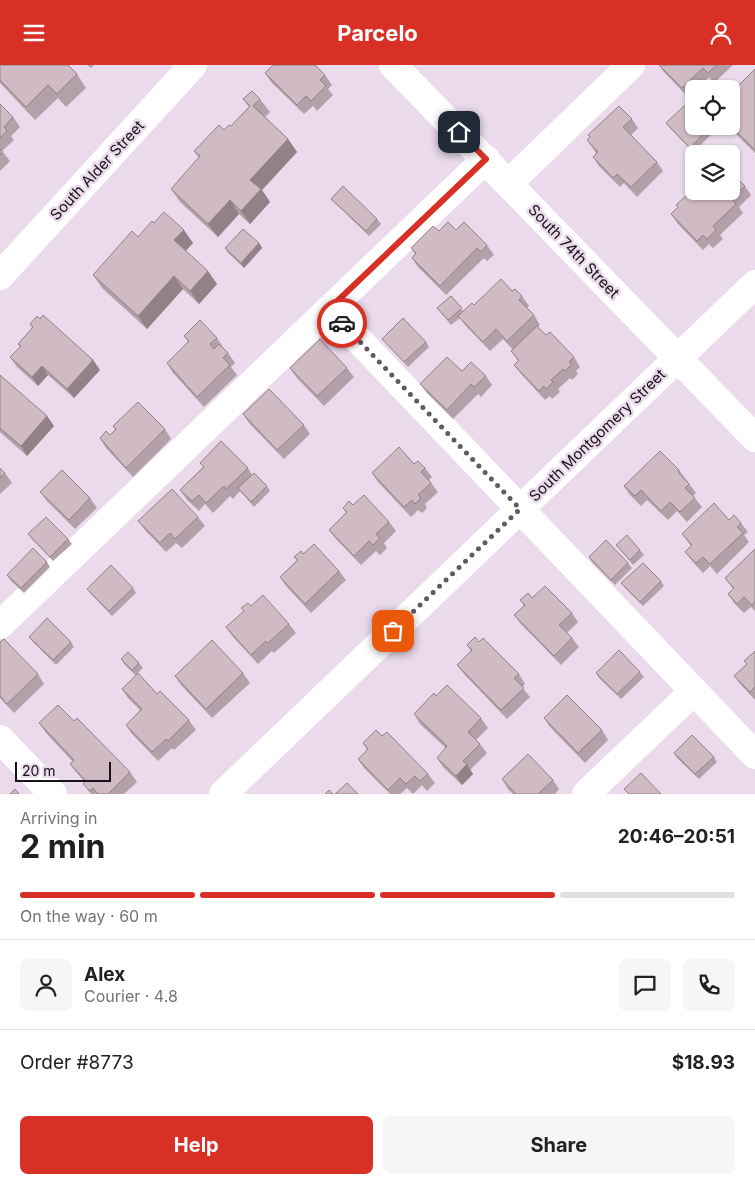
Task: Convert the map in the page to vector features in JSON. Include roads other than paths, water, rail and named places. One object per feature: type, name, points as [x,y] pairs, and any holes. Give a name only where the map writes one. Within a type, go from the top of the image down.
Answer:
[{"type":"street","name":"South Alder Street","points":[[0,275],[194,65]]},
{"type":"street","name":"South 74th Street","points":[[393,65],[755,438]]},
{"type":"street","points":[[509,183],[631,65]]},
{"type":"street","points":[[0,625],[486,159]]},
{"type":"street","name":"South Montgomery Street","points":[[223,794],[755,284]]},
{"type":"street","points":[[329,309],[755,755]]},
{"type":"street","points":[[586,794],[694,691]]},
{"type":"street","points":[[0,739],[53,794]]}]
